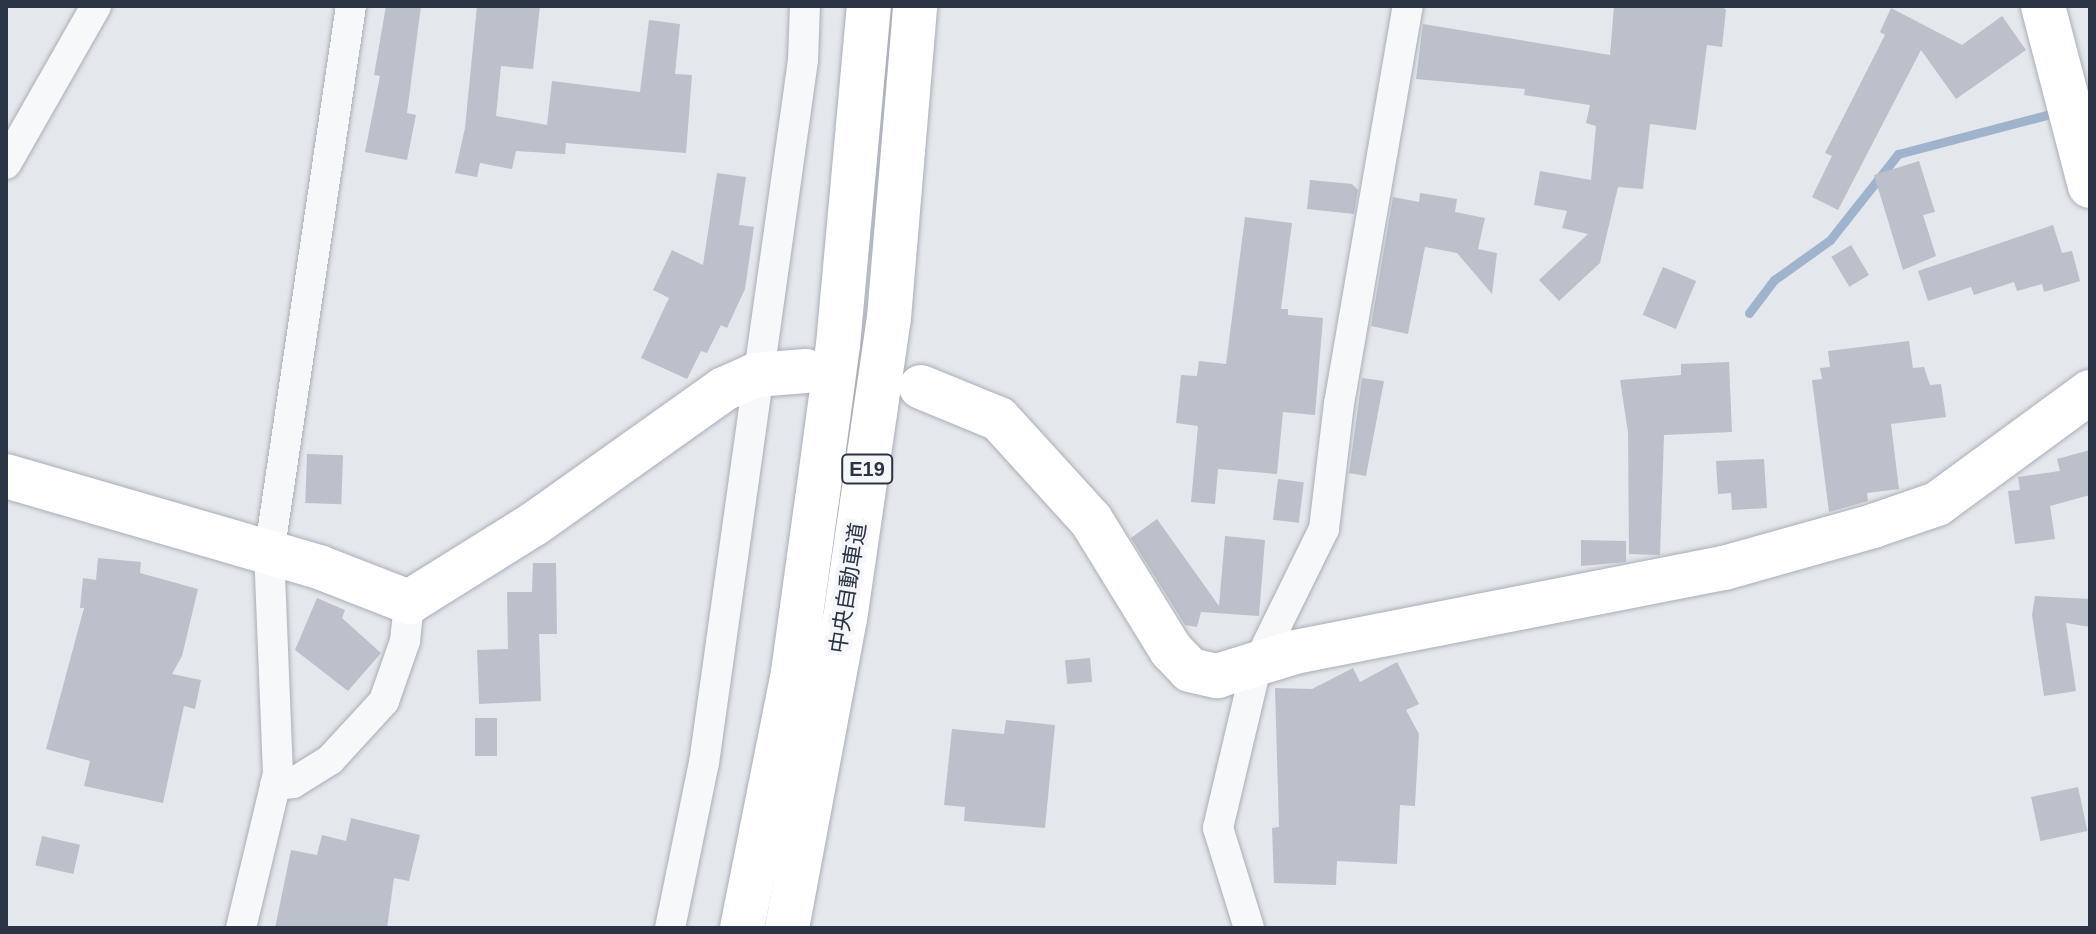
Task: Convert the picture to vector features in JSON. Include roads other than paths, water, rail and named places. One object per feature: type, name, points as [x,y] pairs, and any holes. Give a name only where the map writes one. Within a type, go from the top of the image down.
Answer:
[{"type":"main road","name":"中央自動車道","points":[[742,928],[793,672],[817,500],[838,345],[869,6]]},
{"type":"main road","name":"中央自動車道","points":[[787,928],[845,619],[889,318],[915,6]]},
{"type":"main road","points":[[2043,6],[2090,186]]},
{"type":"main road","points":[[6,476],[269,554],[409,602],[534,524],[724,389],[755,375],[806,371]]},
{"type":"main road","points":[[921,387],[999,419],[1047,468],[1091,520],[1171,650],[1190,670],[1217,676],[1256,667],[1295,652],[1724,568],[1873,526],[1937,504],[2090,392]]},
{"type":"street","points":[[6,164],[96,6]]},
{"type":"street","points":[[241,928],[275,785],[269,554],[351,6]]},
{"type":"street","points":[[670,928],[704,763],[755,375],[803,60],[805,6]]},
{"type":"street","points":[[1249,928],[1218,828],[1256,667],[1324,529],[1339,404],[1408,6]]},
{"type":"street","points":[[275,785],[293,783],[330,760],[384,701],[405,641],[409,602]]},
{"type":"waterway","points":[[1749,313],[1774,280],[1830,240],[1898,154],[2051,114]]}]
